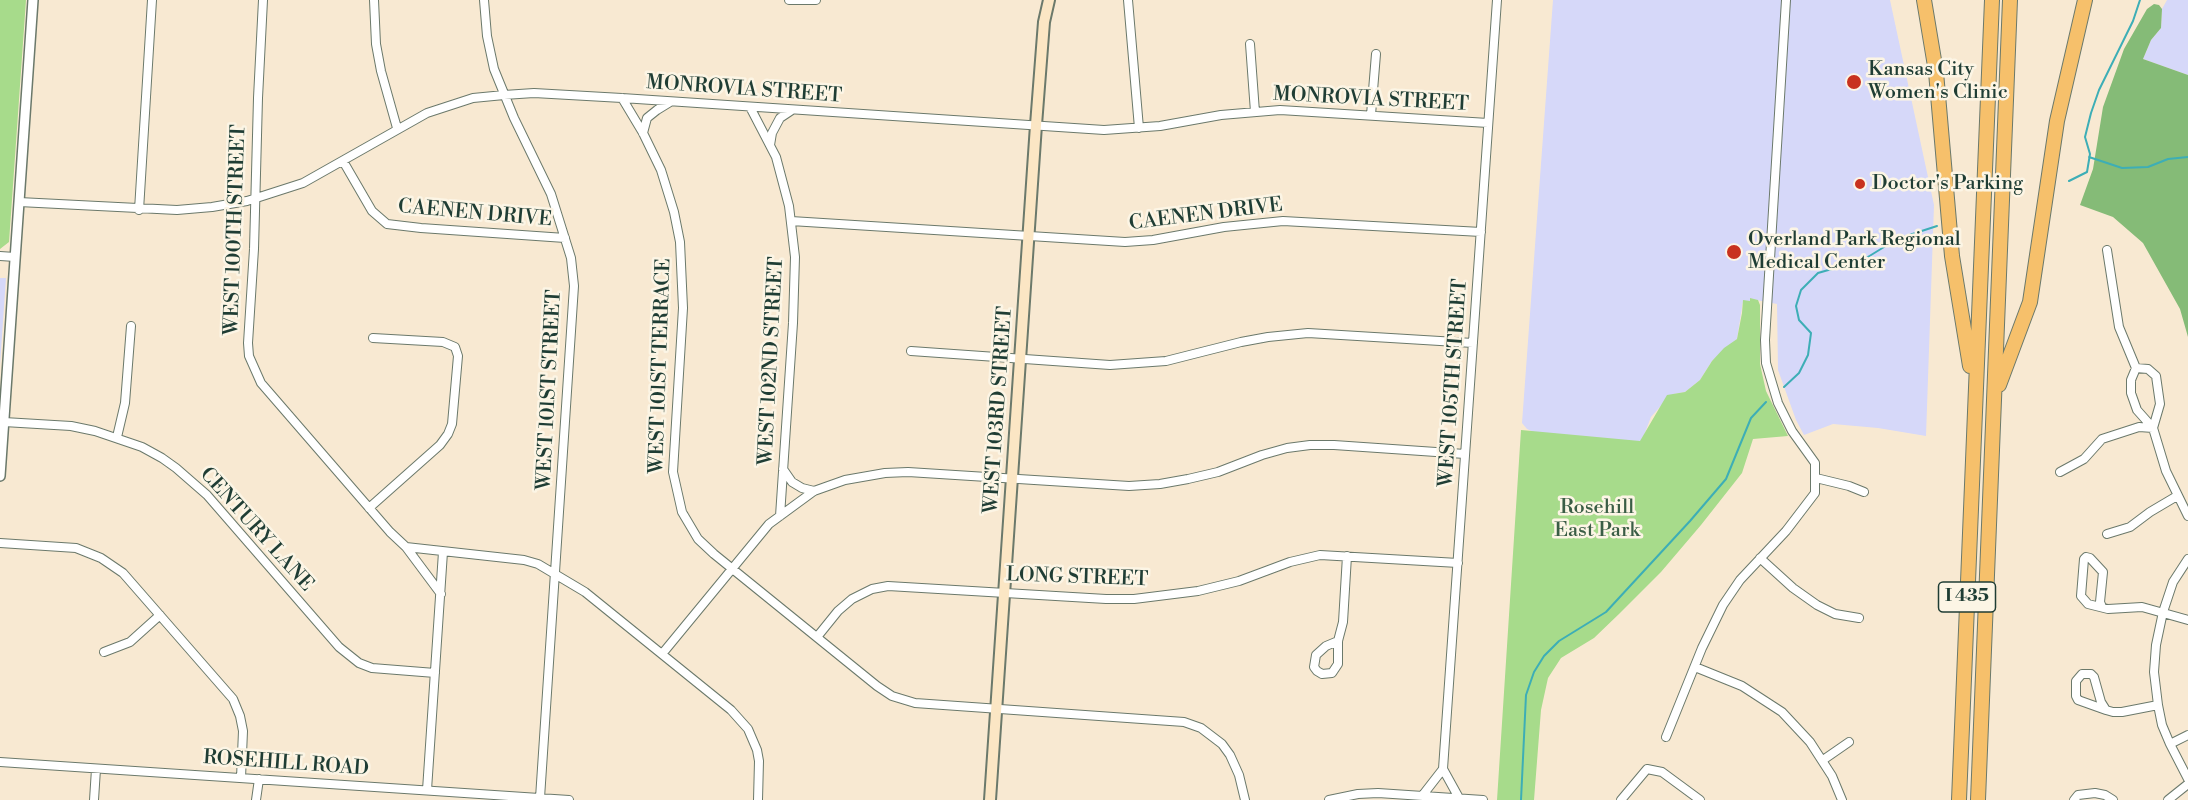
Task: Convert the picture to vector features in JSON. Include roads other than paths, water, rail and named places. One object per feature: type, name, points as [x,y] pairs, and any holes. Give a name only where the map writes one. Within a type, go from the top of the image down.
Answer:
[{"type":"highway","points":[[1924,0],[1936,72],[1952,256],[1975,394]]},
{"type":"highway","name":"I 435","points":[[1959,800],[1992,0]]},
{"type":"highway","name":"I 435","points":[[1978,800],[2010,0]]},
{"type":"highway","points":[[1994,398],[2030,302],[2057,121],[2085,0]]},
{"type":"main road","name":"WEST 103RD STREET","points":[[1042,0],[1044,22]]},
{"type":"main road","name":"WEST 103RD STREET","points":[[990,800],[1036,125],[1044,22],[1049,0]]},
{"type":"street","points":[[0,476],[33,0]]},
{"type":"street","points":[[139,210],[152,0]]},
{"type":"street","name":"WEST 100TH STREET","points":[[263,0],[249,356],[261,383],[369,508],[406,547],[441,594]]},
{"type":"street","points":[[374,0],[376,44],[397,128]]},
{"type":"street","name":"WEST 101ST STREET","points":[[484,0],[491,57],[504,95],[551,194],[571,258],[573,307],[540,798]]},
{"type":"street","points":[[789,0],[816,0]]},
{"type":"street","points":[[1128,0],[1139,128]]},
{"type":"street","name":"WEST 105TH STREET","points":[[1443,769],[1497,0]]},
{"type":"street","points":[[1665,738],[1723,605],[1740,580],[1786,531],[1815,493],[1815,462],[1792,431],[1778,403],[1768,373],[1765,340],[1786,0]]},
{"type":"street","points":[[1250,44],[1255,112]]},
{"type":"street","points":[[1371,115],[1376,54]]},
{"type":"street","name":"MONROVIA STREET","points":[[19,202],[139,210],[177,210],[212,207],[256,198],[303,183],[426,112],[473,98],[534,93],[1104,130],[1139,128],[1255,112],[1299,110],[1488,123]]},
{"type":"street","name":"WEST 101ST TERRACE","points":[[621,98],[643,133],[668,190],[680,243],[683,308],[673,464],[675,487],[682,512],[693,531],[714,554],[892,696],[915,703],[1172,720],[1194,725],[1212,735],[1230,755],[1239,775],[1245,800]]},
{"type":"street","points":[[643,133],[647,118],[670,102]]},
{"type":"street","name":"WEST 102ND STREET","points":[[750,107],[776,158],[791,221],[795,281],[780,516]]},
{"type":"street","points":[[770,147],[772,133],[780,117],[792,110]]},
{"type":"street","name":"CAENEN DRIVE","points":[[343,161],[372,211],[387,224],[566,238]]},
{"type":"street","name":"CAENEN DRIVE","points":[[791,221],[1102,241],[1153,240],[1233,225],[1283,221],[1481,232]]},
{"type":"street","points":[[2107,250],[2119,327],[2136,368],[2130,380],[2131,393],[2137,410],[2153,428],[2166,471],[2188,516]]},
{"type":"street","points":[[0,256],[15,257]]},
{"type":"street","points":[[117,437],[125,403],[131,326]]},
{"type":"street","points":[[911,351],[1098,364],[1137,364],[1166,361],[1268,337],[1308,333],[1473,343]]},
{"type":"street","points":[[369,508],[440,446],[448,434],[452,424],[458,356],[455,347],[443,342],[373,338]]},
{"type":"street","points":[[2136,368],[2148,369],[2156,376],[2160,404],[2153,428]]},
{"type":"street","name":"CENTURY LANE","points":[[4,422],[71,426],[117,437],[162,458],[194,482],[339,647],[359,663],[380,669],[435,673]]},
{"type":"street","points":[[2060,472],[2084,459],[2094,446],[2111,435],[2139,428],[2153,428]]},
{"type":"street","points":[[662,654],[769,524],[814,491],[845,480],[885,473],[908,472],[1128,486],[1188,479],[1218,472],[1262,455],[1310,445],[1465,454]]},
{"type":"street","points":[[783,470],[792,482],[814,491]]},
{"type":"street","points":[[1816,478],[1863,492]]},
{"type":"street","points":[[2107,534],[2130,527],[2177,496]]},
{"type":"street","points":[[0,543],[63,546],[93,554],[123,573],[233,699],[243,731],[241,778]]},
{"type":"street","points":[[406,547],[524,560],[538,564],[585,592],[731,710],[748,729],[759,761],[758,800]]},
{"type":"street","points":[[428,790],[443,552]]},
{"type":"street","name":"LONG STREET","points":[[817,637],[838,610],[852,599],[880,587],[903,586],[1106,599],[1162,597],[1239,581],[1312,556],[1458,563]]},
{"type":"street","points":[[1338,641],[1326,646],[1316,655],[1313,661],[1317,671],[1327,674],[1336,669],[1339,656],[1338,641],[1343,622],[1347,556]]},
{"type":"street","points":[[2102,607],[2100,602],[2103,572],[2090,558],[2086,557],[2081,596],[2088,604],[2108,609],[2142,607],[2188,620]]},
{"type":"street","points":[[1761,558],[1793,588],[1816,605],[1835,614],[1859,618]]},
{"type":"street","points":[[2188,559],[2173,582],[2163,612],[2154,661],[2162,725],[2170,744],[2185,763],[2188,779]]},
{"type":"street","points":[[104,652],[130,642],[160,615]]},
{"type":"street","points":[[1695,667],[1742,686],[1782,712],[1810,742],[1823,760],[1842,800]]},
{"type":"street","points":[[2106,710],[2101,702],[2094,677],[2091,674],[2082,674],[2076,681],[2078,700],[2106,710],[2113,712],[2158,705]]},
{"type":"street","points":[[2170,744],[2188,735]]},
{"type":"street","points":[[1823,760],[1849,742]]},
{"type":"street","name":"ROSEHILL ROAD","points":[[0,762],[428,790],[487,797],[569,800]]},
{"type":"street","points":[[94,800],[96,768]]},
{"type":"street","points":[[1422,796],[1443,769],[1459,798]]},
{"type":"street","points":[[1621,800],[1647,770],[1662,772],[1700,800]]},
{"type":"street","points":[[256,800],[259,779]]},
{"type":"street","points":[[2168,800],[2188,784]]},
{"type":"street","points":[[2074,800],[2078,795],[2095,792],[2113,800]]},
{"type":"street","points":[[1329,800],[1358,794],[1378,793],[1483,800]]},
{"type":"waterway","points":[[2069,181],[2087,172],[2090,154],[2085,137],[2091,113],[2099,90],[2133,21],[2140,0]]},
{"type":"waterway","points":[[2089,157],[2122,168],[2148,167],[2168,159],[2188,157]]},
{"type":"waterway","points":[[1784,387],[1799,373],[1808,355],[1811,333],[1799,320],[1796,306],[1801,290],[1818,273],[1863,260],[1897,239],[1937,226]]},
{"type":"waterway","points":[[1521,800],[1526,695],[1534,672],[1544,656],[1559,641],[1606,612],[1690,521],[1726,479],[1751,418],[1766,402]]},
{"type":"place","name":"Kansas City Women's Clinic","points":[[1854,82]]},
{"type":"place","name":"Doctor's Parking","points":[[1860,184]]},
{"type":"place","name":"Overland Park Regional Medical Center","points":[[1734,252]]},
{"type":"park label","name":"Rosehill East Park","points":[[1597,520]]}]
